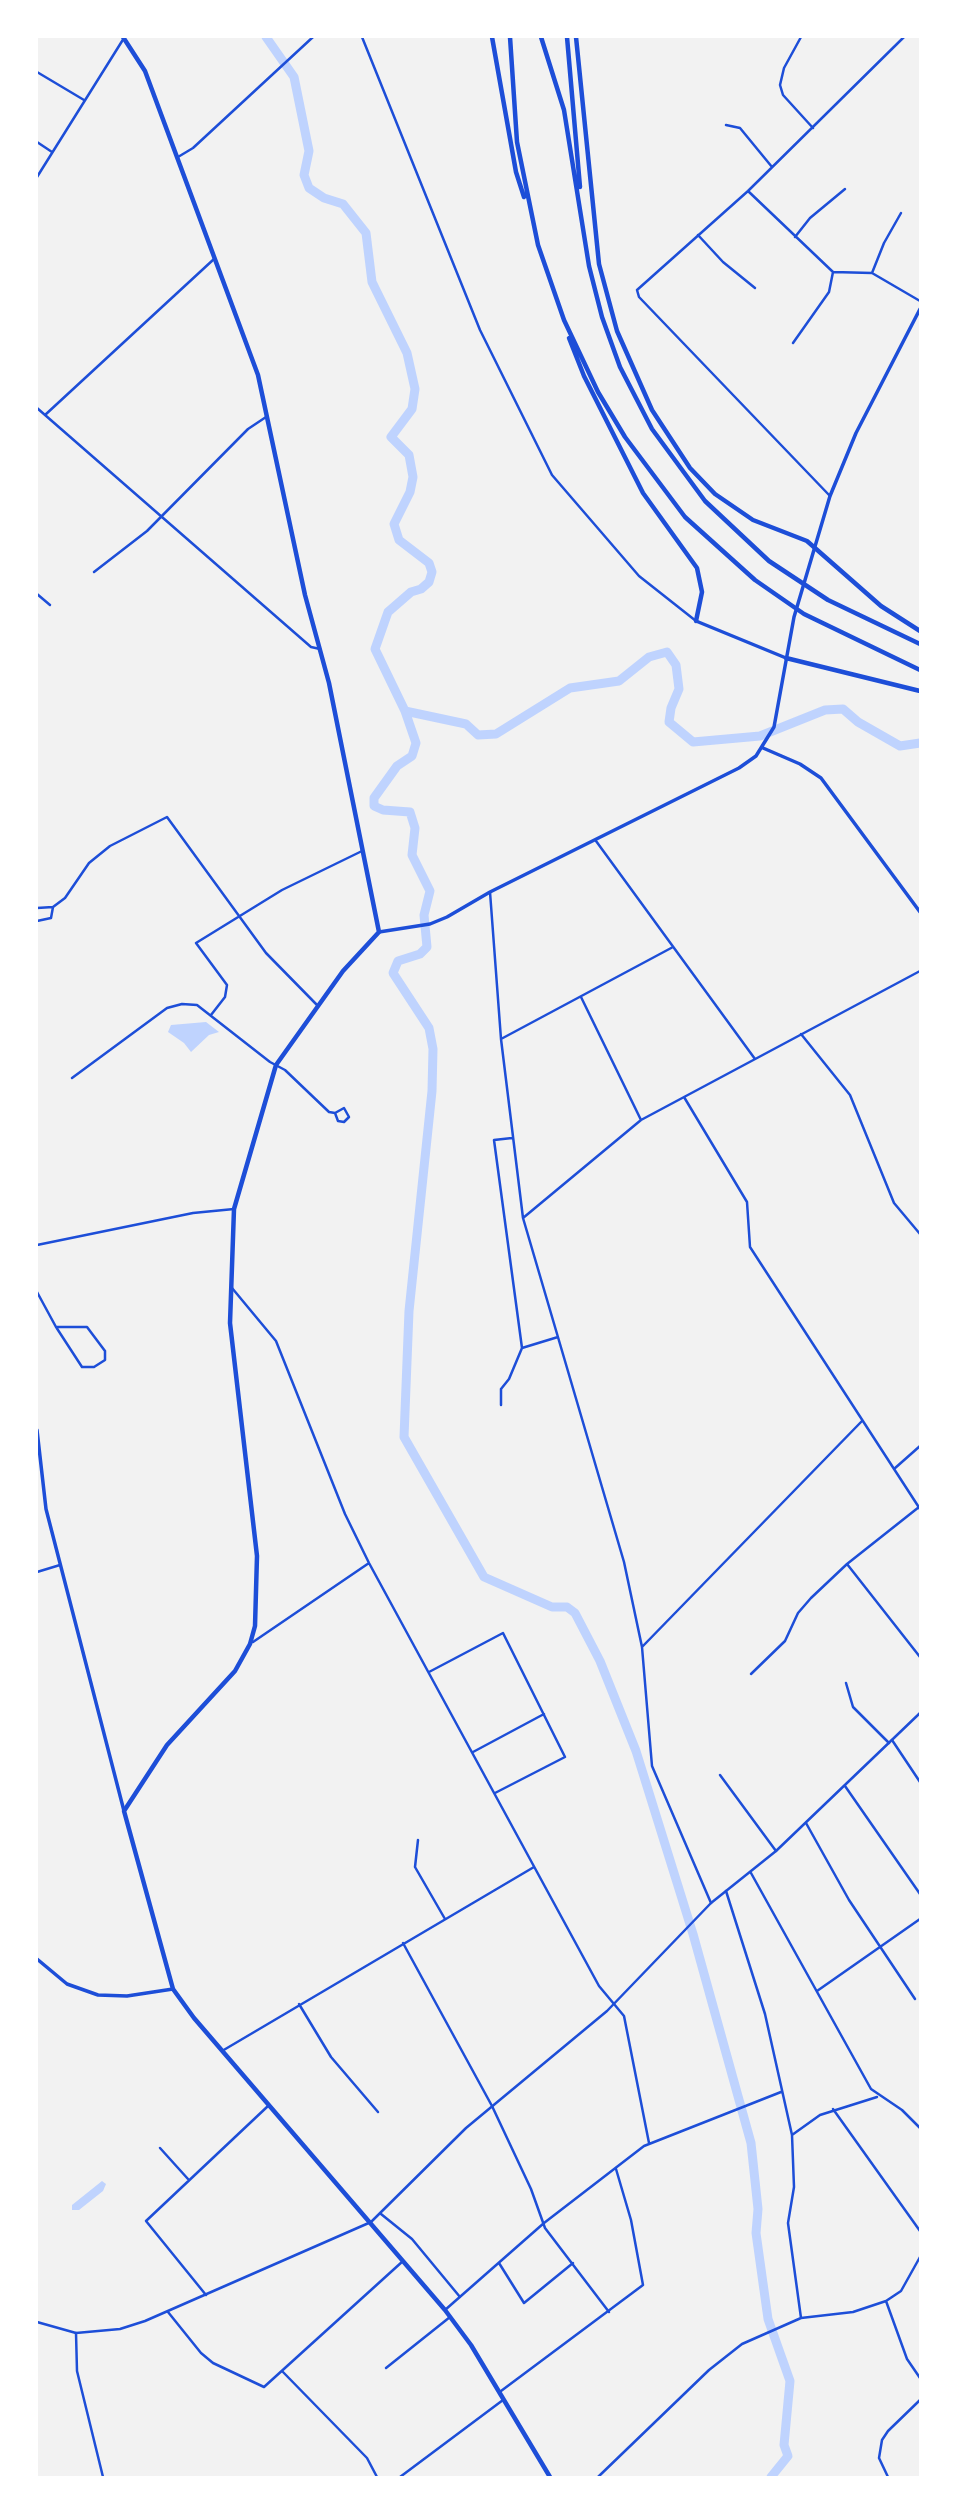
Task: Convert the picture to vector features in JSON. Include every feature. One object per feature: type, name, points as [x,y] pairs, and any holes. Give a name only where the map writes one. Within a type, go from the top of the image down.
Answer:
[{"type":"highway","points":[[124,37],[145,71],[217,257],[246,338],[269,415],[294,545],[320,649],[379,932],[358,952],[317,1004],[276,1065],[234,1209],[230,1322],[257,1556],[255,1626],[250,1644],[235,1671],[167,1745],[124,1811],[173,1989],[222,2051],[444,2309],[499,2392],[550,2477]]},
{"type":"highway","points":[[492,37],[516,172],[579,365],[637,482],[697,568],[702,592],[696,621]]},
{"type":"highway","points":[[510,37],[517,142],[531,220]]},
{"type":"highway","points":[[541,37],[564,110],[593,284],[607,334],[627,383],[652,429],[705,500],[749,544],[811,590],[920,644]]},
{"type":"highway","points":[[567,37],[584,230]]},
{"type":"highway","points":[[576,37],[597,255],[611,315],[637,380],[680,453],[715,494],[753,520],[813,545],[881,606],[920,631]]},
{"type":"highway","points":[[564,320],[611,414],[671,500],[725,556],[804,614],[920,670]]},
{"type":"highway","points":[[786,658],[920,691]]},
{"type":"main road","points":[[379,932],[430,924],[739,768],[763,747],[773,728],[786,658],[813,545],[830,496],[856,433],[920,309]]},
{"type":"main road","points":[[696,621],[786,658]]},
{"type":"main road","points":[[763,747],[800,764],[821,778],[920,912]]},
{"type":"main road","points":[[37,1430],[38,1461],[46,1509],[124,1811]]},
{"type":"main road","points":[[37,1959],[67,1984],[98,1995],[127,1996],[173,1989]]},
{"type":"street","points":[[37,177],[124,37]]},
{"type":"street","points":[[178,157],[193,148],[313,37]]},
{"type":"street","points":[[362,37],[480,330],[552,475],[639,576],[696,621]]},
{"type":"street","points":[[801,37],[784,68],[780,85],[783,95],[813,128]]},
{"type":"street","points":[[830,496],[657,316],[639,296],[638,290],[748,191],[904,37]]},
{"type":"street","points":[[37,72],[84,100]]},
{"type":"street","points":[[726,125],[740,128],[772,167]]},
{"type":"street","points":[[37,142],[52,152]]},
{"type":"street","points":[[795,237],[810,218],[845,189]]},
{"type":"street","points":[[748,191],[833,272],[872,272],[920,301]]},
{"type":"street","points":[[872,272],[901,213]]},
{"type":"street","points":[[698,235],[723,262],[755,288]]},
{"type":"street","points":[[45,415],[207,263],[217,257]]},
{"type":"street","points":[[793,343],[829,292],[833,272]]},
{"type":"street","points":[[37,408],[311,647],[320,649]]},
{"type":"street","points":[[94,572],[117,557],[248,429],[269,415]]},
{"type":"street","points":[[37,594],[50,605]]},
{"type":"street","points":[[37,908],[53,907],[65,898],[89,863],[110,846],[167,817],[266,953],[317,1004]]},
{"type":"street","points":[[595,840],[755,1059]]},
{"type":"street","points":[[211,1015],[225,997],[227,985],[196,943],[282,890],[362,851]]},
{"type":"street","points":[[490,892],[500,1039],[523,1218],[616,1527],[642,1647],[652,1766],[712,1903]]},
{"type":"street","points":[[37,921],[51,918],[53,907]]},
{"type":"street","points":[[500,1039],[674,946]]},
{"type":"street","points":[[523,1218],[641,1120],[920,971]]},
{"type":"street","points":[[581,997],[641,1120]]},
{"type":"street","points":[[72,1078],[167,1008],[182,1003],[197,1005],[276,1065],[329,1112],[335,1113],[344,1108],[348,1111],[349,1118],[339,1122],[335,1113]]},
{"type":"street","points":[[801,1034],[850,1096],[890,1195],[920,1234]]},
{"type":"street","points":[[684,1097],[747,1202],[750,1247],[920,1508],[847,1564],[811,1598],[798,1613],[785,1641],[751,1674]]},
{"type":"street","points":[[501,1405],[501,1389],[509,1379],[522,1348],[494,1140],[513,1137]]},
{"type":"street","points":[[37,1245],[193,1213],[234,1209]]},
{"type":"street","points":[[230,1285],[276,1341],[345,1514],[369,1563],[598,1986],[614,2004],[626,2024],[649,2143]]},
{"type":"street","points":[[37,1292],[56,1327],[82,1367],[94,1367],[106,1360],[105,1351],[87,1327],[56,1327]]},
{"type":"street","points":[[522,1348],[558,1337]]},
{"type":"street","points":[[642,1647],[862,1421]]},
{"type":"street","points":[[894,1469],[920,1446]]},
{"type":"street","points":[[250,1644],[369,1563]]},
{"type":"street","points":[[847,1564],[920,1657]]},
{"type":"street","points":[[37,1572],[60,1565]]},
{"type":"street","points":[[429,1672],[503,1633],[565,1757],[495,1793]]},
{"type":"street","points":[[846,1683],[853,1707],[890,1742],[920,1782]]},
{"type":"street","points":[[37,2322],[76,2333],[120,2329],[206,2295],[371,2222],[451,2142],[614,2004],[712,1903],[776,1851],[920,1713]]},
{"type":"street","points":[[473,1752],[544,1714]]},
{"type":"street","points":[[720,1775],[776,1851]]},
{"type":"street","points":[[845,1786],[920,1894]]},
{"type":"street","points":[[806,1823],[849,1900],[915,2000]]},
{"type":"street","points":[[418,1840],[415,1867],[445,1919]]},
{"type":"street","points":[[222,2051],[534,1867]]},
{"type":"street","points":[[751,1873],[871,2089],[902,2110],[920,2128]]},
{"type":"street","points":[[726,1891],[765,2014],[792,2135],[794,2187],[788,2223],[801,2318]]},
{"type":"street","points":[[817,1991],[920,1919]]},
{"type":"street","points":[[403,1943],[492,2106],[544,2223],[609,2312]]},
{"type":"street","points":[[299,2004],[331,2057],[378,2112]]},
{"type":"street","points":[[444,2309],[544,2223],[649,2143],[781,2092]]},
{"type":"street","points":[[792,2135],[833,2109],[879,2096]]},
{"type":"street","points":[[206,2295],[146,2221],[268,2105]]},
{"type":"street","points":[[833,2109],[920,2231]]},
{"type":"street","points":[[160,2148],[188,2179]]},
{"type":"street","points":[[499,2392],[643,2286],[631,2220],[616,2169]]},
{"type":"street","points":[[381,2214],[412,2239],[460,2297]]},
{"type":"street","points":[[598,2477],[709,2370],[742,2344],[768,2330],[801,2318],[860,2311],[886,2301],[901,2291],[920,2257]]},
{"type":"street","points":[[168,2311],[201,2353],[213,2363],[264,2387],[403,2261]]},
{"type":"street","points":[[499,2263],[524,2303],[573,2263]]},
{"type":"street","points":[[886,2301],[907,2359],[920,2378]]},
{"type":"street","points":[[386,2368],[450,2317]]},
{"type":"street","points":[[76,2333],[77,2371],[103,2477]]},
{"type":"street","points":[[282,2371],[367,2458],[377,2477]]},
{"type":"street","points":[[400,2477],[503,2400]]},
{"type":"street","points":[[888,2477],[879,2458],[882,2440],[920,2400]]},
{"type":"water","points":[[206,1022],[219,1032],[209,1035],[191,1052],[184,1043],[168,1032],[171,1025]]},
{"type":"water","points":[[102,2181],[106,2184],[103,2191],[79,2210],[72,2210],[72,2205]]},
{"type":"waterway","points":[[266,37],[294,77],[309,151],[304,175],[309,188],[324,198],[343,204],[366,233],[372,282],[407,353],[415,389],[412,409],[391,437],[409,455],[413,477],[410,492],[394,524],[399,540],[429,563],[432,572],[429,582],[421,589],[411,592],[388,612],[375,649],[405,711],[416,743],[412,756],[397,766],[374,798],[374,806],[383,810],[410,812],[415,828],[412,855],[430,891],[424,915],[427,947],[420,954],[398,961],[393,973],[429,1028],[433,1049],[432,1091],[409,1311],[404,1437],[484,1577],[552,1607],[567,1607],[575,1613],[600,1661],[636,1751],[693,1934],[751,2143],[758,2209],[756,2233],[768,2319],[790,2381],[784,2445],[788,2456],[771,2477]]},
{"type":"waterway","points":[[405,711],[466,724],[478,735],[496,734],[570,688],[619,681],[649,657],[667,652],[676,665],[679,689],[671,708],[669,722],[693,742],[760,736],[825,710],[843,709],[858,722],[900,746],[920,743]]}]
